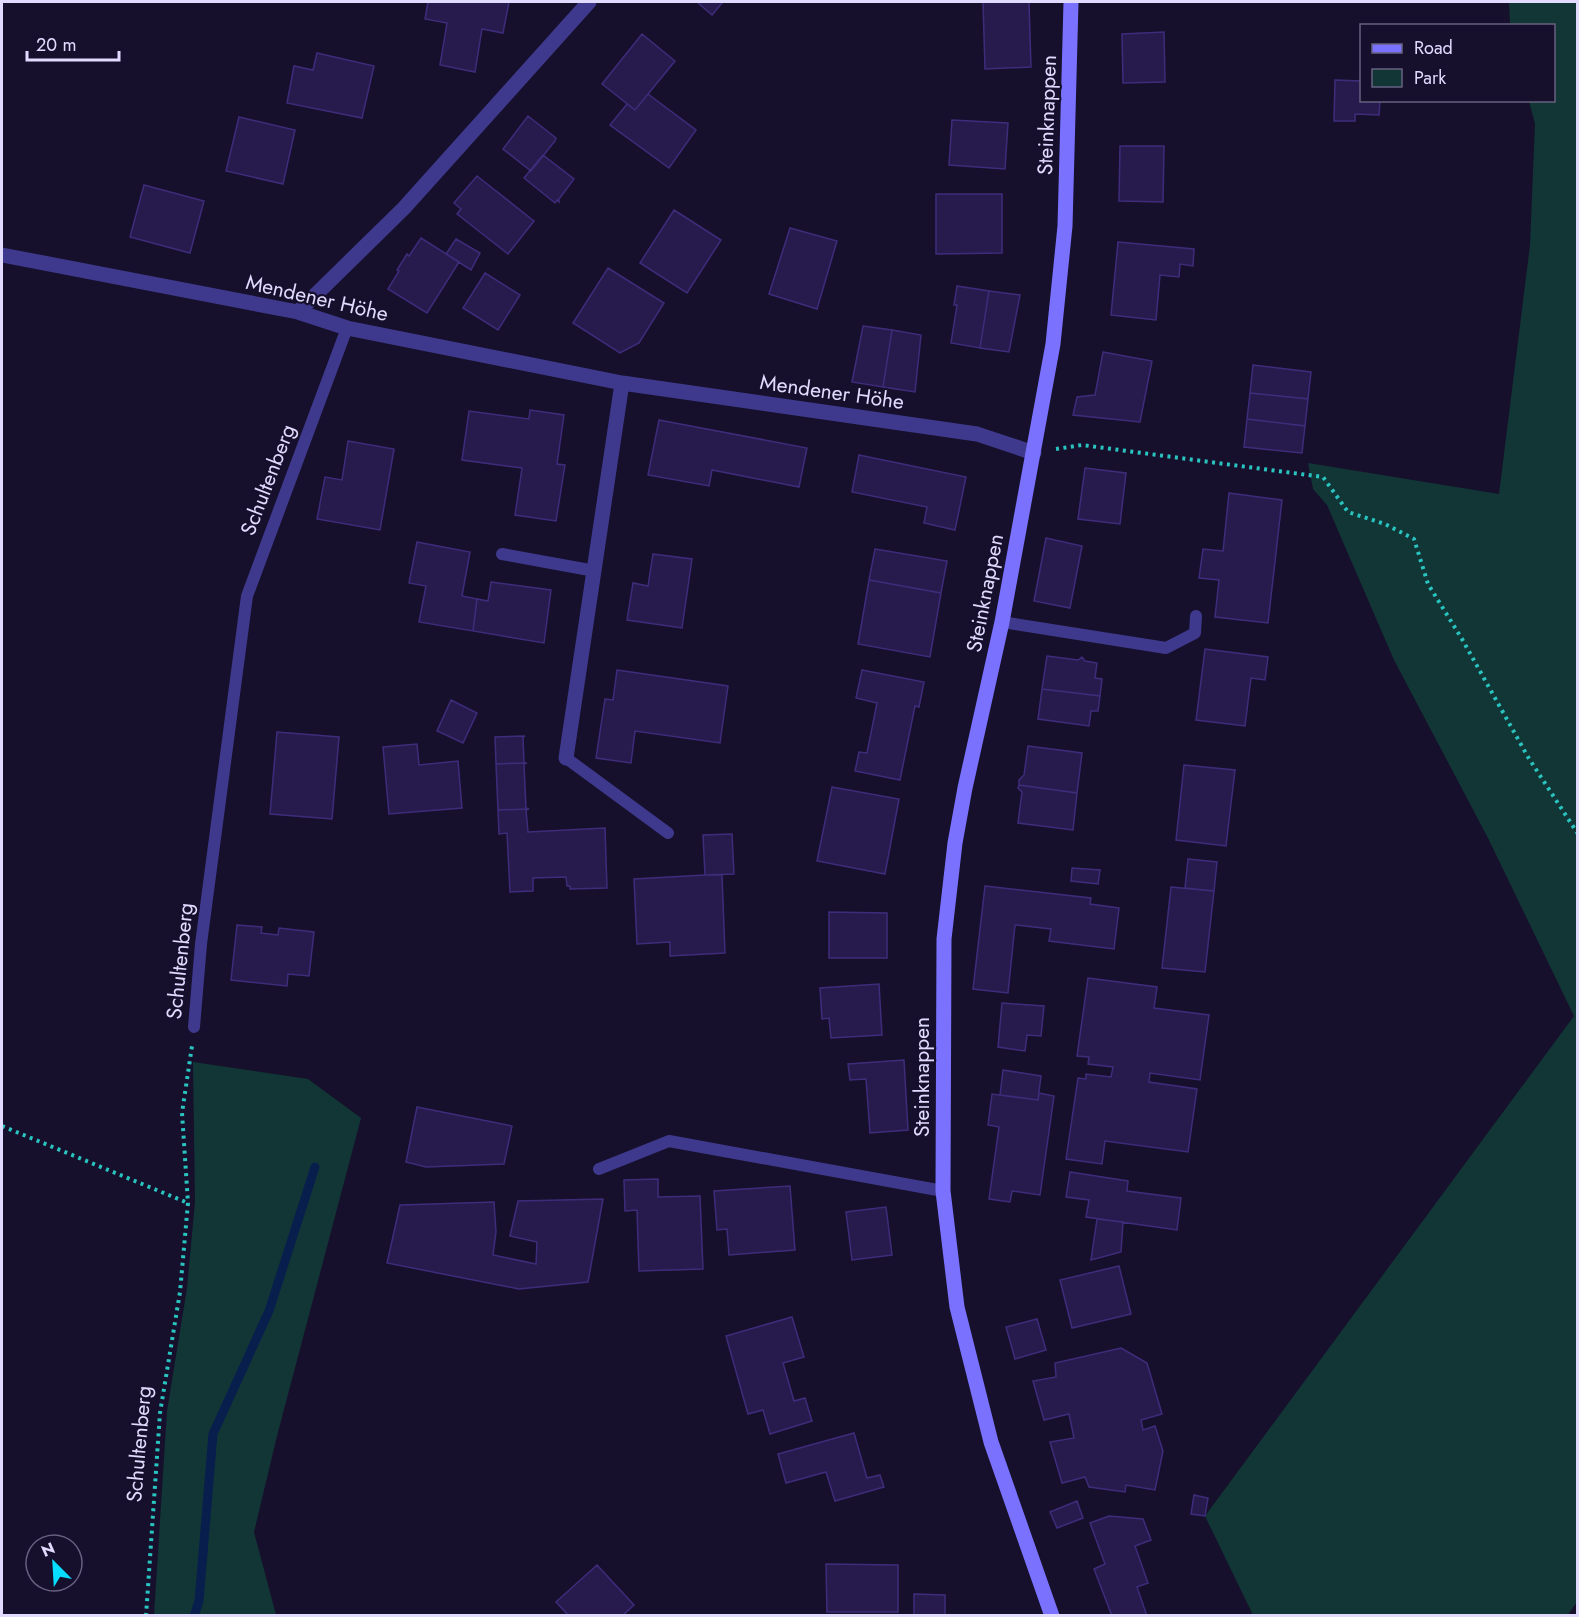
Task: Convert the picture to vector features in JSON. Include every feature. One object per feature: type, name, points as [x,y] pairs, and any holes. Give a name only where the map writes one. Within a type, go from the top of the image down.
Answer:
[{"type":"street","points":[[297,312],[404,208],[589,2]]},
{"type":"street","name":"Steinknappen","points":[[1052,1616],[991,1442],[957,1307],[943,1191],[944,939],[955,843],[965,788],[1002,622],[1053,344],[1065,226],[1071,2]]},
{"type":"street","name":"Mendener Höhe","points":[[2,255],[297,312],[347,328],[622,382],[977,434],[1034,453]]},
{"type":"street","points":[[566,758],[622,382]]},
{"type":"lane","name":"Schultenberg","points":[[194,1027],[201,944],[247,596],[347,328]]},
{"type":"lane","points":[[502,554],[595,571]]},
{"type":"lane","points":[[1002,622],[1166,648],[1196,633],[1196,616]]},
{"type":"lane","points":[[566,758],[668,833]]},
{"type":"lane","points":[[598,1169],[669,1141],[943,1191]]},
{"type":"path","points":[[1034,453],[1082,445],[1323,477],[1348,512],[1385,524],[1414,539],[1428,584],[1462,639],[1528,757],[1578,834]]},
{"type":"path","name":"Schultenberg","points":[[146,1616],[160,1413],[180,1292],[188,1203],[182,1113],[194,1027]]},
{"type":"path","points":[[2,1126],[188,1203]]},
{"type":"green space","points":[[1509,2],[1578,2],[1577,1602],[1567,1616],[1253,1615],[1205,1516],[1574,1016],[1488,838],[1394,660],[1327,505],[1313,489],[1308,463],[1499,494],[1530,245],[1535,124],[1529,102],[1555,102],[1555,24],[1510,24]]},
{"type":"green space","points":[[193,1062],[308,1079],[361,1118],[254,1532],[276,1615],[154,1615],[167,1411],[187,1288],[195,1202]]},
{"type":"building","points":[[428,2],[509,2],[503,33],[482,29],[475,72],[440,65],[447,23],[425,19]]},
{"type":"building","points":[[697,2],[723,2],[712,15]]},
{"type":"building","points":[[983,2],[1029,2],[1031,67],[985,69]]},
{"type":"building","points":[[1164,32],[1165,82],[1123,83],[1122,34]]},
{"type":"building","points":[[642,34],[675,61],[635,110],[602,84]]},
{"type":"building","points":[[317,53],[374,66],[362,118],[287,103],[294,66],[313,70]]},
{"type":"building","points":[[1335,80],[1360,81],[1360,102],[1380,102],[1379,115],[1355,114],[1355,121],[1334,121]]},
{"type":"building","points":[[648,94],[696,130],[669,168],[610,125],[627,104],[635,110]]},
{"type":"building","points":[[528,116],[556,138],[531,171],[503,149]]},
{"type":"building","points":[[239,117],[295,130],[283,184],[226,171]]},
{"type":"building","points":[[952,120],[1008,123],[1005,169],[949,165]]},
{"type":"building","points":[[1120,146],[1164,146],[1163,202],[1119,201]]},
{"type":"building","points":[[543,155],[574,179],[559,202],[557,200],[555,203],[524,178]]},
{"type":"building","points":[[477,176],[534,221],[508,254],[457,214],[461,209],[454,203]]},
{"type":"building","points":[[144,185],[204,201],[190,253],[130,237]]},
{"type":"building","points":[[936,194],[1002,194],[1002,253],[936,254]]},
{"type":"building","points":[[674,210],[721,240],[687,293],[640,263]]},
{"type":"building","points":[[790,228],[837,241],[817,309],[769,294]]},
{"type":"building","points":[[421,238],[459,262],[427,313],[388,289],[407,254],[409,256]]},
{"type":"building","points":[[456,239],[480,253],[471,270],[446,254]]},
{"type":"building","points":[[1118,242],[1194,249],[1193,266],[1180,264],[1179,277],[1160,275],[1156,320],[1111,315]]},
{"type":"building","points":[[608,268],[664,303],[639,343],[620,353],[573,323]]},
{"type":"building","points":[[485,273],[520,295],[498,330],[463,308]]},
{"type":"building","points":[[957,286],[989,291],[980,348],[951,343],[957,305],[954,305]]},
{"type":"building","points":[[989,291],[1020,295],[1009,352],[980,348]]},
{"type":"building","points":[[863,326],[892,330],[883,387],[852,382]]},
{"type":"building","points":[[892,330],[921,335],[915,392],[883,387]]},
{"type":"building","points":[[1103,352],[1152,361],[1140,422],[1073,415],[1077,397],[1095,395]]},
{"type":"building","points":[[1253,365],[1311,372],[1308,399],[1250,393]]},
{"type":"building","points":[[1250,393],[1308,399],[1305,426],[1247,419]]},
{"type":"building","points":[[530,410],[564,415],[557,464],[565,465],[556,521],[515,515],[522,468],[462,460],[469,411],[529,419]]},
{"type":"building","points":[[1247,419],[1305,426],[1302,453],[1244,447]]},
{"type":"building","points":[[659,420],[807,448],[799,487],[712,470],[709,486],[648,475]]},
{"type":"building","points":[[348,441],[394,449],[380,530],[317,519],[325,477],[342,480]]},
{"type":"building","points":[[859,455],[966,477],[955,530],[924,523],[927,507],[852,492]]},
{"type":"building","points":[[1085,468],[1126,473],[1120,524],[1078,519]]},
{"type":"building","points":[[1229,493],[1282,500],[1268,623],[1215,617],[1219,580],[1199,578],[1203,549],[1223,551]]},
{"type":"building","points":[[1046,538],[1082,546],[1070,608],[1034,601]]},
{"type":"building","points":[[417,542],[470,552],[462,596],[477,599],[473,631],[419,622],[426,586],[409,583]]},
{"type":"building","points":[[875,549],[947,561],[941,593],[869,580]]},
{"type":"building","points":[[653,554],[692,559],[682,628],[627,620],[633,583],[648,586]]},
{"type":"building","points":[[869,580],[941,593],[930,657],[858,644]]},
{"type":"building","points":[[491,582],[551,590],[544,643],[473,631],[477,599],[488,601]]},
{"type":"building","points":[[1205,649],[1268,657],[1265,680],[1251,678],[1245,726],[1196,720]]},
{"type":"building","points":[[1047,656],[1078,660],[1082,657],[1085,661],[1097,663],[1095,678],[1102,679],[1100,696],[1042,689]]},
{"type":"building","points":[[617,670],[728,686],[720,743],[635,731],[631,763],[596,758],[605,699],[613,700]]},
{"type":"building","points":[[862,670],[924,682],[919,707],[915,706],[900,780],[855,771],[859,752],[867,753],[877,703],[856,698]]},
{"type":"building","points":[[1042,689],[1100,696],[1098,711],[1091,711],[1089,726],[1038,719]]},
{"type":"building","points":[[451,700],[477,713],[463,743],[437,731]]},
{"type":"building","points":[[277,732],[339,737],[332,819],[270,814]]},
{"type":"building","points":[[525,736],[523,737],[524,763],[496,764],[495,737]]},
{"type":"building","points":[[417,744],[419,765],[458,761],[462,808],[389,814],[383,747]]},
{"type":"building","points":[[1028,746],[1082,753],[1077,793],[1019,785],[1019,780],[1024,775]]},
{"type":"building","points":[[527,763],[524,764],[526,808],[529,809],[498,810],[496,764]]},
{"type":"building","points":[[1184,765],[1235,770],[1226,846],[1176,840]]},
{"type":"building","points":[[1019,785],[1077,793],[1073,830],[1018,823],[1022,792],[1018,788]]},
{"type":"building","points":[[832,787],[899,799],[885,874],[817,861]]},
{"type":"building","points":[[529,809],[526,810],[528,832],[605,828],[607,888],[570,889],[570,886],[567,886],[566,877],[533,878],[533,891],[510,892],[507,833],[499,834],[498,810]]},
{"type":"building","points":[[732,834],[734,874],[705,875],[703,835]]},
{"type":"building","points":[[1188,859],[1217,862],[1214,891],[1185,888]]},
{"type":"building","points":[[1072,868],[1100,870],[1098,884],[1071,881]]},
{"type":"building","points":[[722,875],[725,953],[670,956],[670,942],[637,944],[634,879]]},
{"type":"building","points":[[985,886],[1091,898],[1090,904],[1119,908],[1114,949],[1049,941],[1051,929],[1015,925],[1008,993],[973,989]]},
{"type":"building","points":[[1171,887],[1214,891],[1205,972],[1162,968]]},
{"type":"building","points":[[829,912],[887,913],[887,958],[829,958]]},
{"type":"building","points":[[237,925],[262,927],[261,933],[278,935],[279,928],[314,932],[309,976],[288,974],[287,986],[231,980]]},
{"type":"building","points":[[1088,978],[1157,987],[1154,1008],[1209,1015],[1200,1080],[1150,1073],[1149,1082],[1197,1089],[1188,1152],[1105,1141],[1102,1164],[1066,1159],[1078,1078],[1086,1079],[1086,1074],[1111,1077],[1113,1067],[1088,1064],[1089,1057],[1077,1056]]},
{"type":"building","points":[[879,984],[882,1035],[831,1038],[829,1018],[822,1019],[820,988]]},
{"type":"building","points":[[1002,1003],[1044,1006],[1041,1036],[1027,1035],[1025,1051],[998,1047]]},
{"type":"building","points":[[904,1060],[908,1130],[870,1133],[866,1079],[850,1080],[848,1064]]},
{"type":"building","points":[[1003,1070],[1041,1076],[1038,1100],[1000,1095]]},
{"type":"building","points":[[1039,1093],[1054,1096],[1040,1195],[1012,1191],[1010,1202],[989,1199],[999,1127],[988,1125],[992,1094],[1038,1100]]},
{"type":"building","points":[[417,1107],[512,1126],[504,1164],[426,1167],[406,1162]]},
{"type":"building","points":[[1070,1172],[1128,1181],[1127,1191],[1181,1198],[1177,1230],[1086,1217],[1089,1200],[1066,1197]]},
{"type":"building","points":[[658,1179],[658,1197],[700,1196],[703,1269],[639,1271],[637,1210],[625,1211],[624,1180]]},
{"type":"building","points":[[790,1186],[795,1250],[729,1255],[727,1229],[717,1230],[714,1191]]},
{"type":"building","points":[[603,1199],[588,1282],[519,1289],[387,1263],[400,1205],[494,1202],[496,1232],[493,1255],[536,1264],[537,1242],[510,1236],[518,1201]]},
{"type":"building","points":[[886,1207],[892,1255],[852,1260],[846,1212]]},
{"type":"building","points":[[1097,1219],[1123,1222],[1121,1252],[1091,1260]]},
{"type":"building","points":[[1119,1266],[1131,1314],[1072,1328],[1060,1280]]},
{"type":"building","points":[[792,1317],[804,1357],[783,1363],[794,1401],[805,1398],[812,1421],[770,1434],[763,1410],[748,1414],[726,1336]]},
{"type":"building","points":[[1037,1319],[1046,1350],[1015,1359],[1006,1327]]},
{"type":"building","points":[[1121,1348],[1147,1363],[1162,1414],[1141,1420],[1143,1430],[1155,1426],[1163,1451],[1155,1490],[1126,1485],[1125,1492],[1089,1487],[1085,1477],[1062,1483],[1050,1442],[1074,1438],[1069,1414],[1044,1420],[1033,1381],[1056,1377],[1055,1363]]},
{"type":"building","points":[[854,1433],[867,1478],[880,1475],[884,1487],[835,1501],[826,1472],[786,1483],[778,1454]]},
{"type":"building","points":[[1194,1495],[1208,1498],[1205,1516],[1191,1514]]},
{"type":"building","points":[[1077,1501],[1083,1518],[1057,1528],[1050,1512]]},
{"type":"building","points":[[1109,1516],[1143,1519],[1151,1540],[1135,1546],[1148,1583],[1137,1587],[1147,1616],[1112,1616],[1094,1569],[1105,1564],[1090,1523]]},
{"type":"building","points":[[826,1564],[898,1565],[898,1612],[827,1612]]},
{"type":"building","points":[[597,1565],[634,1605],[622,1616],[569,1616],[556,1602]]},
{"type":"building","points":[[914,1594],[945,1595],[945,1616],[914,1616]]},
{"type":"waterway","points":[[194,1616],[199,1601],[213,1434],[269,1311],[315,1167]]}]
